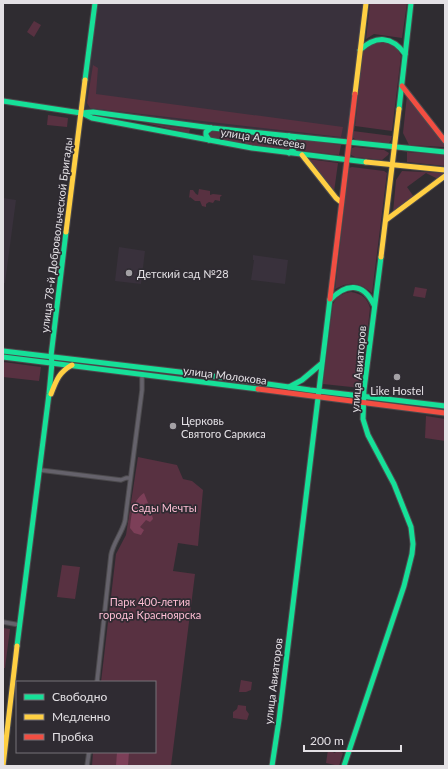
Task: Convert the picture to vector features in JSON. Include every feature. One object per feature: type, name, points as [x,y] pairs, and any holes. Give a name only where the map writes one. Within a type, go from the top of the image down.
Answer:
[{"type":"main road","name":"улица 78-й Добровольческой Бригады","points":[[3,766],[40,470],[52,363],[51,356],[72,198],[95,3]]},
{"type":"main road","name":"улица Авиаторов","points":[[272,766],[290,631],[321,364],[366,3]]},
{"type":"main road","name":"улица Авиаторов","points":[[344,766],[403,588],[413,551],[413,534],[409,522],[388,471],[368,434],[364,422],[363,403],[411,3]]},
{"type":"main road","points":[[360,50],[364,45],[371,41],[387,39],[396,43],[405,55]]},
{"type":"main road","points":[[402,86],[445,141]]},
{"type":"main road","name":"улица Алексеева","points":[[3,101],[81,113],[93,112],[211,128],[394,148],[445,152]]},
{"type":"main road","name":"улица Алексеева","points":[[81,113],[92,118],[289,153],[445,170]]},
{"type":"main road","points":[[209,140],[206,132],[211,128]]},
{"type":"main road","points":[[289,136],[295,145],[289,153]]},
{"type":"main road","points":[[302,154],[336,198],[341,202]]},
{"type":"main road","points":[[386,220],[445,176]]},
{"type":"main road","points":[[329,300],[340,290],[348,287],[356,287],[363,290],[368,295],[374,306]]},
{"type":"main road","name":"улица Молокова","points":[[3,351],[445,406]]},
{"type":"main road","name":"улица Молокова","points":[[3,357],[445,413]]},
{"type":"main road","points":[[289,387],[302,381],[321,364]]},
{"type":"main road","points":[[48,401],[59,374],[72,365]]},
{"type":"street","points":[[96,681],[111,554],[125,521],[142,390],[142,374]]},
{"type":"street","points":[[40,470],[121,480],[130,478]]},
{"type":"street","points":[[3,622],[20,625]]},
{"type":"street","points":[[87,766],[89,753]]},
{"type":"shaded area","points":[[95,3],[366,3],[349,143],[81,113]]},
{"type":"shaded area","points":[[3,198],[16,200],[5,283],[3,283]]},
{"type":"shaded area","name":"Детский сад №28","points":[[119,247],[145,251],[141,284],[115,281]]},
{"type":"shaded area","points":[[253,255],[288,260],[285,284],[251,280],[254,260]]},
{"type":"shaded area","points":[[144,493],[148,503],[144,504],[144,511],[149,511],[153,519],[150,522],[146,520],[140,527],[144,530],[141,535],[134,533],[130,528],[135,504]]},
{"type":"shaded area","points":[[117,753],[129,753],[128,766],[116,766]]},
{"type":"green space","points":[[370,3],[407,3],[402,38],[374,34],[366,39]]},
{"type":"green space","points":[[34,21],[41,25],[34,37],[27,32]]},
{"type":"green space","points":[[379,42],[389,43],[397,48],[401,56],[392,131],[355,126],[363,50],[369,45]]},
{"type":"green space","points":[[93,65],[98,68],[96,94],[343,127],[341,137],[90,108],[87,103]]},
{"type":"green space","points":[[407,95],[445,145],[444,147],[409,145],[403,133]]},
{"type":"green space","points":[[48,115],[68,118],[67,127],[47,125]]},
{"type":"green space","points":[[141,122],[190,129],[189,133]]},
{"type":"green space","points":[[213,131],[290,140],[294,145],[289,150],[254,146],[209,137],[210,132]]},
{"type":"green space","points":[[353,131],[392,136],[389,143],[356,140],[352,137]]},
{"type":"green space","points":[[297,139],[341,145],[339,155],[296,150],[298,145]]},
{"type":"green space","points":[[352,148],[384,150],[389,153],[382,160],[355,157],[351,155]]},
{"type":"green space","points":[[407,152],[445,155],[445,166],[407,162]]},
{"type":"green space","points":[[308,159],[338,163],[334,192]]},
{"type":"green space","points":[[352,167],[384,171],[387,173],[372,293],[359,285],[354,284],[340,286],[335,289],[349,168]]},
{"type":"green space","points":[[402,171],[445,173],[438,179],[426,173],[407,187],[414,197],[393,213],[396,180]]},
{"type":"green space","points":[[199,189],[210,191],[210,195],[222,195],[220,197],[220,201],[215,200],[213,203],[209,202],[206,204],[206,207],[202,206],[200,201],[195,201],[190,197],[189,198],[190,190],[193,190],[198,195]]},
{"type":"green space","points":[[415,287],[427,289],[425,298],[413,296]]},
{"type":"green space","points":[[351,292],[364,297],[370,308],[361,388],[323,384],[333,304],[340,295]]},
{"type":"green space","points":[[3,362],[41,367],[39,381],[3,377]]},
{"type":"green space","points":[[426,416],[445,419],[445,441],[425,438]]},
{"type":"green space","name":"Парк 400-летия города Красноярска","points":[[138,457],[177,465],[183,479],[192,481],[203,490],[198,546],[178,543],[173,571],[195,574],[171,766],[92,766],[93,753],[156,753],[156,681],[101,681],[116,554],[126,535]]},
{"type":"green space","points":[[62,565],[80,567],[75,599],[57,597]]},
{"type":"green space","points":[[3,628],[10,629],[5,668],[3,668]]},
{"type":"green space","points":[[241,680],[252,682],[251,690],[239,692]]},
{"type":"green space","points":[[238,705],[246,706],[246,710],[249,714],[247,720],[233,718],[233,712],[237,709]]},
{"type":"green space","points":[[328,750],[335,753],[337,750],[343,753],[339,766],[326,763]]},
{"type":"traffic: fast","points":[[85,80],[95,3]]},
{"type":"traffic: fast","points":[[399,109],[411,3]]},
{"type":"traffic: fast","points":[[360,50],[372,42],[384,40],[395,44],[405,54]]},
{"type":"traffic: fast","points":[[3,101],[81,113],[93,112],[212,128],[445,152]]},
{"type":"traffic: fast","points":[[82,113],[92,118],[252,148],[366,162]]},
{"type":"traffic: fast","points":[[209,140],[206,132],[211,128]]},
{"type":"traffic: fast","points":[[289,136],[294,141],[295,148],[289,153]]},
{"type":"traffic: fast","points":[[17,646],[49,394],[52,363],[51,356],[66,232]]},
{"type":"traffic: fast","points":[[344,766],[404,586],[413,544],[411,527],[394,484],[368,435],[363,419],[364,390],[381,257]]},
{"type":"traffic: fast","points":[[330,300],[342,290],[354,288],[365,292],[370,297],[374,305]]},
{"type":"traffic: fast","points":[[272,766],[279,720],[330,299]]},
{"type":"traffic: fast","points":[[3,351],[445,406]]},
{"type":"traffic: fast","points":[[3,357],[258,389]]},
{"type":"traffic: fast","points":[[289,387],[302,380],[321,364]]},
{"type":"traffic: slow","points":[[355,94],[366,3]]},
{"type":"traffic: slow","points":[[66,232],[85,80]]},
{"type":"traffic: slow","points":[[381,257],[399,109]]},
{"type":"traffic: slow","points":[[302,155],[336,198],[341,202]]},
{"type":"traffic: slow","points":[[366,162],[445,170]]},
{"type":"traffic: slow","points":[[386,220],[445,176]]},
{"type":"traffic: slow","points":[[51,394],[56,381],[61,374],[72,365]]},
{"type":"traffic: slow","points":[[3,766],[17,646]]},
{"type":"traffic: jam","points":[[402,86],[445,141]]},
{"type":"traffic: jam","points":[[330,299],[355,94]]},
{"type":"traffic: jam","points":[[258,389],[445,413]]},
{"type":"place","name":"Детский сад №28","points":[[129,273]]},
{"type":"place","name":"Like Hostel","points":[[397,377]]},
{"type":"place","name":"Церковь Святого Саркиса","points":[[173,426]]},
{"type":"park label","name":"Сады Мечты","points":[[164,507]]}]
